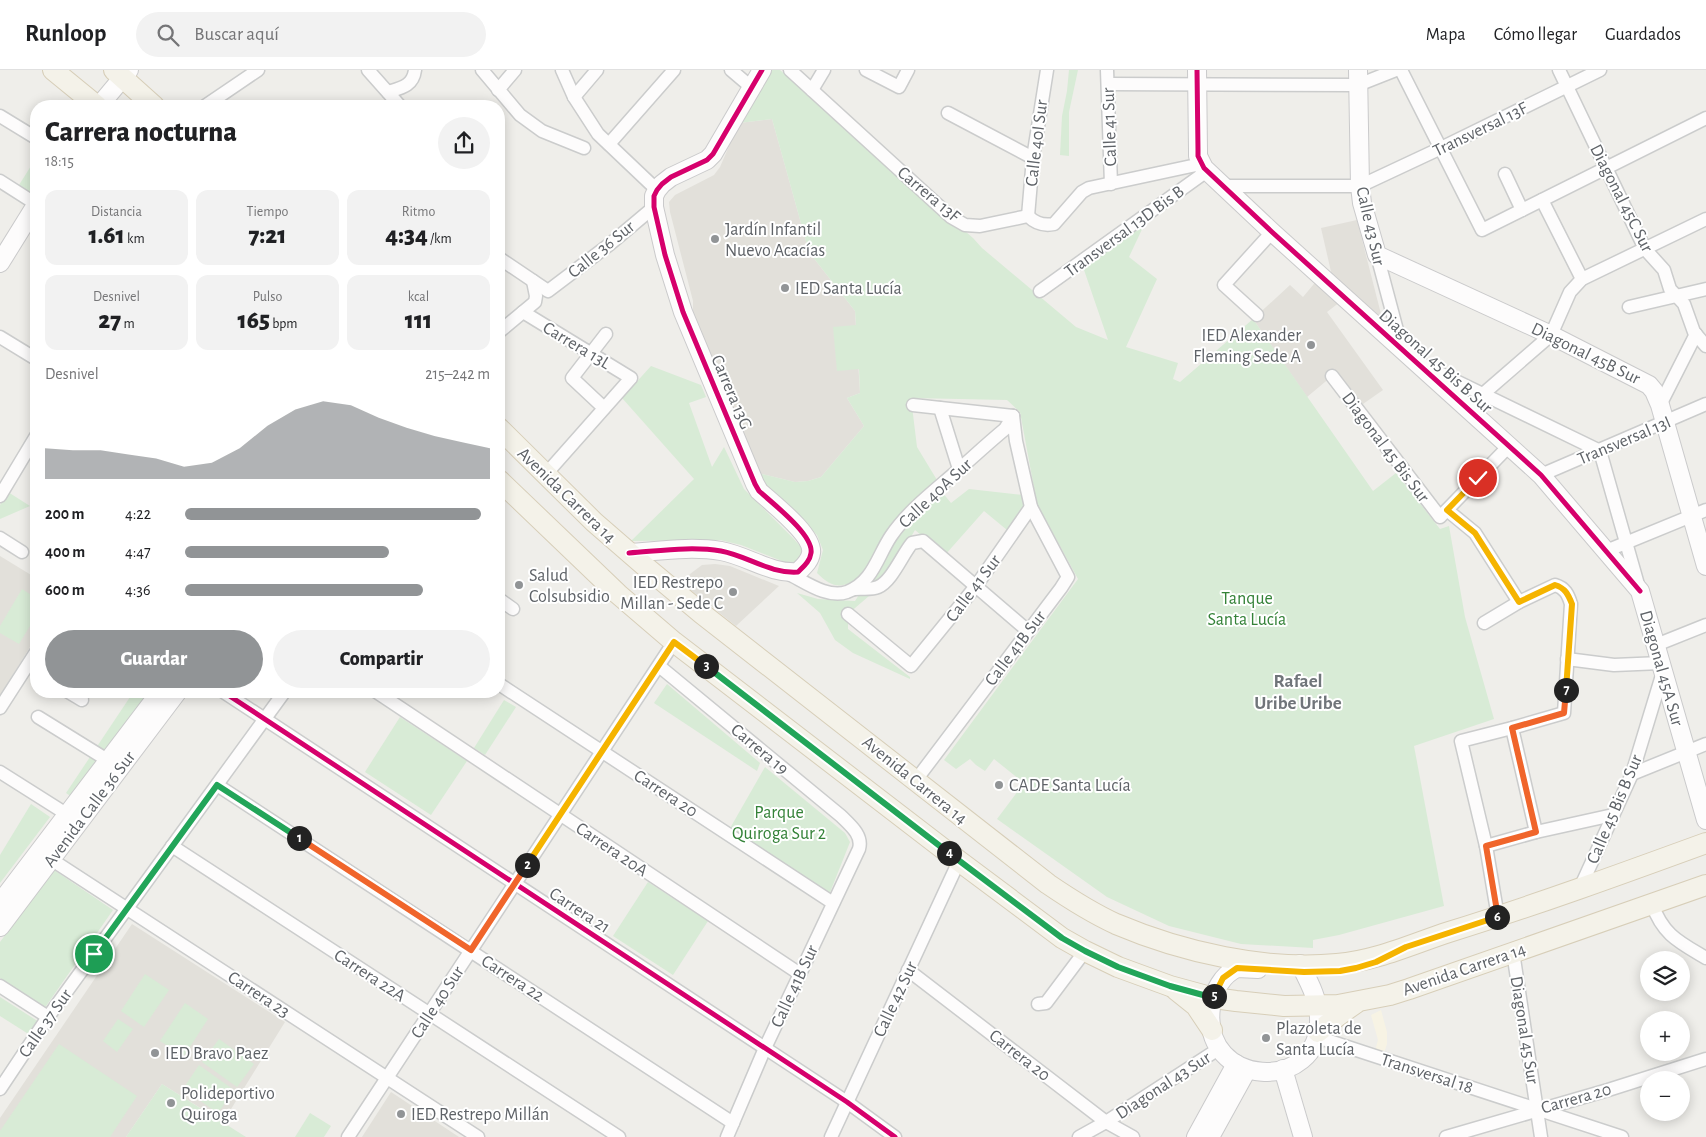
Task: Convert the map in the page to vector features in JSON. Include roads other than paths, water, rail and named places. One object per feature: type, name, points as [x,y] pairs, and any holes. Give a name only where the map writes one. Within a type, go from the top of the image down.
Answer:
[{"type":"main road","points":[[53,70],[90,100]]},
{"type":"main road","points":[[122,73],[148,100]]},
{"type":"main road","name":"Avenida Carrera 14","points":[[505,434],[594,522],[701,612],[1048,884],[1084,908],[1141,934],[1201,951],[1302,968],[1355,962],[1383,955],[1498,917],[1706,844]]},
{"type":"main road","name":"Avenida Carrera 14","points":[[505,486],[618,594],[674,642],[959,861],[1062,938],[1118,967],[1170,986],[1214,998],[1284,1006],[1317,1006],[1360,1001],[1409,989],[1706,885]]},
{"type":"main road","points":[[1170,986],[1196,1006],[1212,1030]]},
{"type":"main road","points":[[1317,1034],[1344,1011],[1360,1001]]},
{"type":"street","points":[[214,100],[258,70]]},
{"type":"street","points":[[368,70],[395,100]]},
{"type":"street","points":[[388,92],[402,88],[412,82],[415,70]]},
{"type":"street","points":[[482,70],[520,115],[542,131],[584,148]]},
{"type":"street","points":[[498,90],[515,70]]},
{"type":"street","points":[[562,70],[574,97],[598,134],[609,144],[655,198]]},
{"type":"street","points":[[574,97],[597,70]]},
{"type":"street","points":[[609,144],[674,70]]},
{"type":"street","points":[[731,70],[751,87]]},
{"type":"street","name":"Calle 36 Sur","points":[[533,281],[548,292],[610,244],[655,198],[671,177],[710,157],[762,70]]},
{"type":"street","name":"Carrera 13F","points":[[790,70],[951,217],[965,225],[980,226],[1028,216]]},
{"type":"street","points":[[812,90],[824,70]]},
{"type":"street","points":[[866,70],[899,87],[908,70]]},
{"type":"street","name":"Calle 40I Sur","points":[[1028,216],[1033,158],[1047,70]]},
{"type":"street","name":"Calle 41 Sur","points":[[1107,70],[1112,184]]},
{"type":"street","points":[[1108,84],[1197,77],[1358,77],[1396,70]]},
{"type":"street","points":[[1401,70],[1439,149],[1482,230],[1706,118]]},
{"type":"street","name":"Diagonal 45C Sur","points":[[1559,70],[1645,249],[1664,270],[1670,289],[1686,308],[1696,334],[1706,346]]},
{"type":"street","name":"Transversal 13F","points":[[1360,186],[1600,70]]},
{"type":"street","points":[[102,100],[122,73]]},
{"type":"street","points":[[1028,216],[1037,223],[1054,224],[1072,206],[1082,192],[1089,188],[1204,167],[1198,150],[1197,77]]},
{"type":"street","name":"Calle 43 Sur","points":[[1358,77],[1362,204],[1402,349]]},
{"type":"street","points":[[948,113],[1033,158]]},
{"type":"street","points":[[0,116],[30,134]]},
{"type":"street","name":"Diagonal 45 Bis B Sur","points":[[1204,167],[1272,232],[1541,475],[1640,591]]},
{"type":"street","name":"Transversal 13D Bis B","points":[[1040,292],[1204,167]]},
{"type":"street","points":[[1505,174],[1522,210]]},
{"type":"street","points":[[0,181],[30,201]]},
{"type":"street","points":[[1223,186],[1360,186]]},
{"type":"street","name":"Carrera 13G","points":[[655,198],[665,255],[683,312],[755,484],[801,531],[812,549],[805,566],[798,572],[787,573]]},
{"type":"street","points":[[1542,200],[1582,279]]},
{"type":"street","points":[[0,263],[30,215]]},
{"type":"street","points":[[1482,394],[1551,335],[1570,292],[1582,279],[1706,219]]},
{"type":"street","points":[[1257,315],[1224,285],[1272,232]]},
{"type":"street","name":"Diagonal 45B Sur","points":[[1377,255],[1551,335],[1646,382],[1654,391],[1660,405],[1664,423],[1699,513],[1706,566]]},
{"type":"street","points":[[505,262],[533,281],[536,296],[535,302],[505,327]]},
{"type":"street","points":[[1629,307],[1706,289]]},
{"type":"street","name":"Carrera 13L","points":[[523,312],[631,378],[604,408]]},
{"type":"street","points":[[505,440],[546,474],[604,408],[572,378],[606,334]]},
{"type":"street","points":[[1660,405],[1696,334]]},
{"type":"street","points":[[0,337],[30,355]]},
{"type":"street","points":[[1417,363],[1600,451]]},
{"type":"street","name":"Diagonal 45 Bis Sur","points":[[1332,376],[1443,514],[1475,533],[1519,602]]},
{"type":"street","name":"Transversal 13I","points":[[1541,475],[1706,404]]},
{"type":"street","points":[[913,405],[1013,416],[1016,441],[1031,507]]},
{"type":"street","points":[[940,408],[959,470]]},
{"type":"street","name":"Calle 40A Sur","points":[[846,592],[863,583],[870,575],[890,537],[908,515],[1005,429],[1013,416]]},
{"type":"street","points":[[0,496],[30,446]]},
{"type":"street","points":[[1443,514],[1509,446]]},
{"type":"street","name":"Diagonal 45A Sur","points":[[1600,451],[1706,820]]},
{"type":"street","name":"Calle 41 Sur","points":[[848,614],[911,666],[976,586],[1031,507]]},
{"type":"street","name":"Calle 41B Sur","points":[[916,780],[1068,577],[1031,507]]},
{"type":"street","points":[[1606,551],[1699,513]]},
{"type":"street","points":[[0,538],[22,552]]},
{"type":"street","points":[[629,553],[691,550],[731,553],[787,573],[825,591],[836,594],[855,588],[878,587],[883,584],[912,543],[923,541],[1028,631]]},
{"type":"street","points":[[1484,623],[1547,587],[1555,585],[1562,587],[1568,594],[1572,604],[1564,713],[1461,741],[1486,846],[1498,917]]},
{"type":"street","points":[[505,604],[513,609]]},
{"type":"street","points":[[1656,645],[1706,625]]},
{"type":"street","name":"Calle 40 Sur","points":[[348,1137],[674,642]]},
{"type":"street","points":[[1567,659],[1614,666],[1662,667]]},
{"type":"street","name":"Carrera 19","points":[[659,666],[841,816],[858,835]]},
{"type":"street","name":"Calle 45 Bis B Sur","points":[[1580,888],[1632,774],[1662,667]]},
{"type":"street","points":[[0,708],[30,671]]},
{"type":"street","name":"Carrera 20","points":[[505,688],[833,903]]},
{"type":"street","name":"Avenida Calle 36 Sur","points":[[0,927],[45,856],[68,815],[156,698]]},
{"type":"street","name":"Avenida Calle 36 Sur","points":[[0,903],[45,856],[172,698]]},
{"type":"street","name":"Carrera 21","points":[[233,698],[847,1102],[895,1137]]},
{"type":"street","name":"Calle 37 Sur","points":[[0,1088],[48,1017],[279,698]]},
{"type":"street","name":"Carrera 20A","points":[[385,698],[800,974]]},
{"type":"street","points":[[38,717],[109,760]]},
{"type":"street","points":[[1512,728],[1536,832]]},
{"type":"street","points":[[1632,774],[1706,744]]},
{"type":"street","points":[[0,772],[68,815]]},
{"type":"street","name":"Carrera 22","points":[[217,785],[733,1123]]},
{"type":"street","points":[[1486,846],[1536,832],[1613,815]]},
{"type":"street","name":"Calle 41B Sur","points":[[727,1137],[765,1048],[859,849],[858,835]]},
{"type":"street","name":"Carrera 22A","points":[[172,846],[619,1137]]},
{"type":"street","name":"Carrera 23","points":[[45,856],[478,1137]]},
{"type":"street","name":"Calle 42 Sur","points":[[830,1137],[959,861]]},
{"type":"street","points":[[1652,904],[1666,931],[1676,940],[1706,958]]},
{"type":"street","points":[[1038,1004],[1046,1004],[1085,951]]},
{"type":"street","name":"Diagonal 45 Sur","points":[[1513,952],[1541,1137]]},
{"type":"street","name":"Avenida Carrera 14","points":[[1214,998],[1223,978],[1237,968],[1302,968]]},
{"type":"street","points":[[1214,998],[1211,1018],[1214,1038],[1230,1060],[1241,1067],[1259,1073],[1272,1073],[1284,1069],[1292,1066],[1308,1054],[1317,1034],[1319,1016],[1317,1006],[1302,968]]},
{"type":"street","name":"Carrera 20","points":[[908,970],[1106,1122],[1133,1137]]},
{"type":"street","points":[[0,986],[48,1017]]},
{"type":"street","name":"Transversal 18","points":[[1317,1034],[1622,1137]]},
{"type":"street","name":"Diagonal 43 Sur","points":[[1079,1137],[1106,1122],[1220,1048]]},
{"type":"street","name":"Carrera 20","points":[[1446,1137],[1537,1109],[1608,1090],[1706,1058]]},
{"type":"street","points":[[1196,1137],[1241,1067]]},
{"type":"street","points":[[1210,1137],[1241,1067]]},
{"type":"street","points":[[1284,1069],[1303,1137]]},
{"type":"place","name":"Jardín Infantil Nuevo Acacías","points":[[715,239]]},
{"type":"place","name":"IED Santa Lucía","points":[[785,288]]},
{"type":"place","name":"IED Alexander Fleming Sede A","points":[[1311,345]]},
{"type":"place","name":"Salud Colsubsidio","points":[[519,585]]},
{"type":"place","name":"IED Restrepo Millan - Sede C","points":[[733,592]]},
{"type":"place","name":"CADE Santa Lucía","points":[[999,785]]},
{"type":"place","name":"Plazoleta de Santa Lucía","points":[[1266,1038]]},
{"type":"place","name":"IED Bravo Paez","points":[[155,1053]]},
{"type":"place","name":"Polideportivo Quiroga","points":[[171,1103]]},
{"type":"place","name":"IED Restrepo Millán","points":[[401,1114]]},
{"type":"district","name":"Rafael Uribe Uribe","points":[[1298,691]]},
{"type":"park label","name":"Tanque Santa Lucía","points":[[1247,608]]},
{"type":"park label","name":"Parque Quiroga Sur 2","points":[[779,822]]}]
